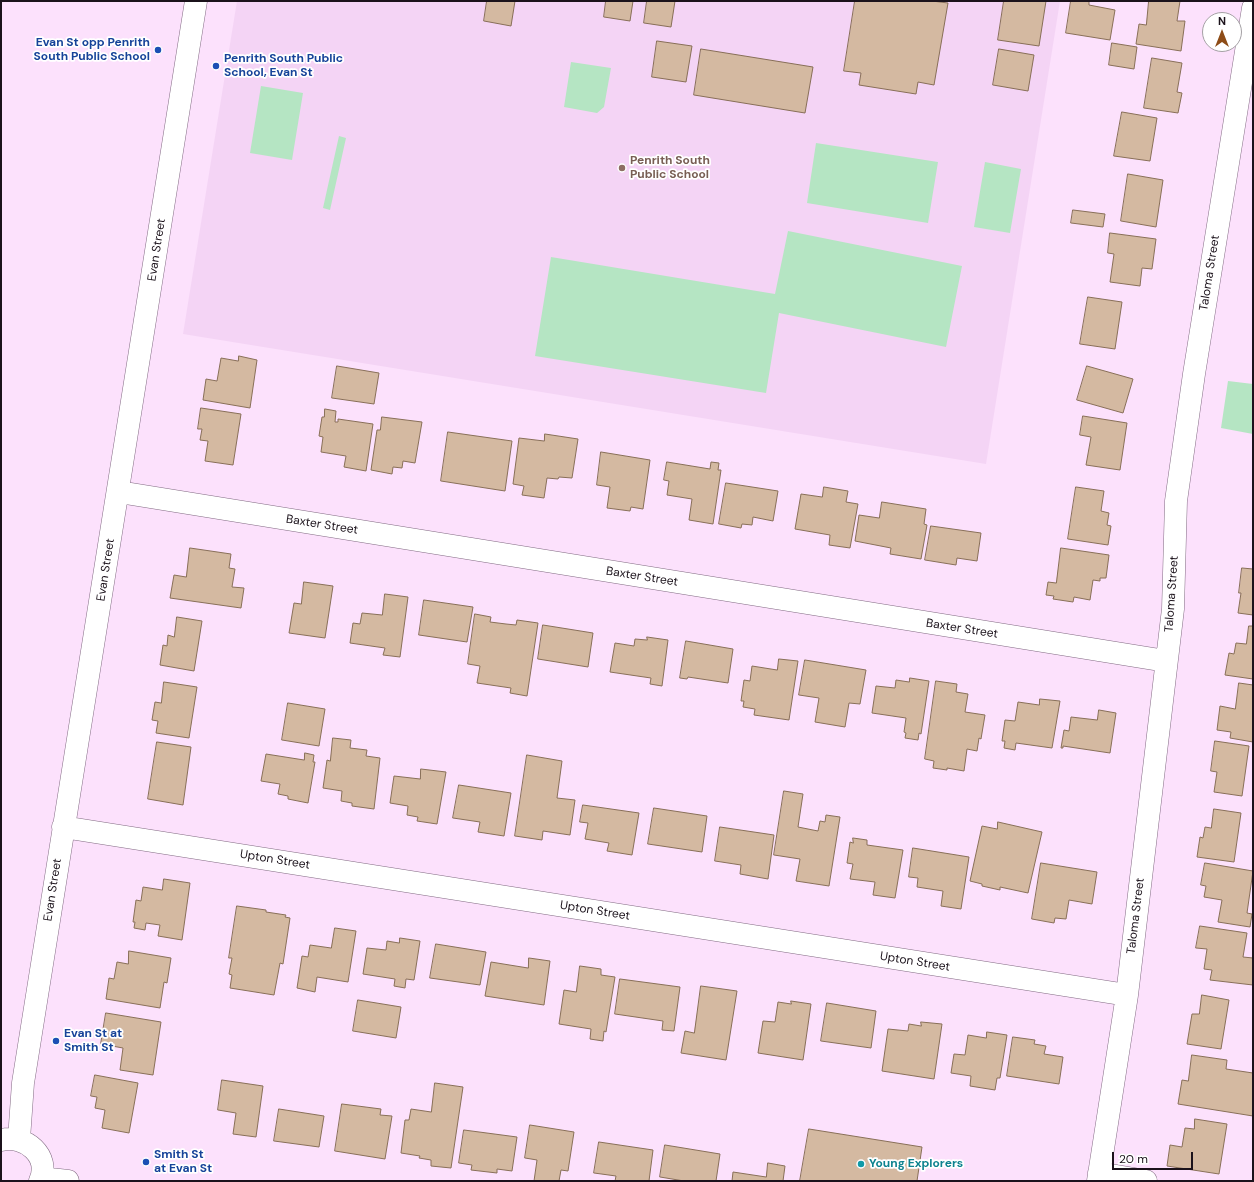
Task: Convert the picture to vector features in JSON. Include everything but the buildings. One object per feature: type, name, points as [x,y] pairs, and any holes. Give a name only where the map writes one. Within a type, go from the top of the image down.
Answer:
[{"type":"street","name":"Evan Street","points":[[10,1139],[23,1083],[63,827],[119,492],[196,1]]},
{"type":"street","name":"Taloma Street","points":[[1099,1177],[1127,995],[1173,608],[1176,501],[1199,343],[1253,8]]},
{"type":"street","name":"Baxter Street","points":[[119,492],[1166,661]]},
{"type":"street","name":"Upton Street","points":[[63,827],[1127,995]]},
{"type":"street","points":[[10,1139],[28,1144],[35,1150],[40,1158],[42,1168],[41,1179],[68,1181]]},
{"type":"street","points":[[1099,1177],[1146,1181]]},
{"type":"shaded area","name":"Penrith South Public School","points":[[237,1],[1060,1],[986,464],[183,334]]},
{"type":"green space","points":[[571,62],[611,68],[604,107],[597,113],[564,107]]},
{"type":"green space","points":[[261,86],[303,93],[292,160],[250,153]]},
{"type":"green space","points":[[339,136],[346,138],[330,210],[323,208]]},
{"type":"green space","points":[[816,143],[938,162],[928,223],[807,203]]},
{"type":"green space","points":[[985,162],[1021,169],[1010,233],[974,227]]},
{"type":"green space","points":[[788,231],[962,266],[946,347],[779,313],[766,393],[535,356],[551,257],[775,294]]},
{"type":"green space","points":[[1228,381],[1253,384],[1253,434],[1221,428]]},
{"type":"place","name":"Evan St opp Penrith South Public School","points":[[158,50]]},
{"type":"place","name":"Penrith South Public School, Evan St","points":[[216,66]]},
{"type":"place","name":"Penrith South Public School","points":[[622,168]]},
{"type":"place","name":"Evan St at Smith St","points":[[56,1041]]},
{"type":"place","name":"Smith St at Evan St","points":[[146,1162]]},
{"type":"place","name":"Young Explorers","points":[[861,1164]]}]
